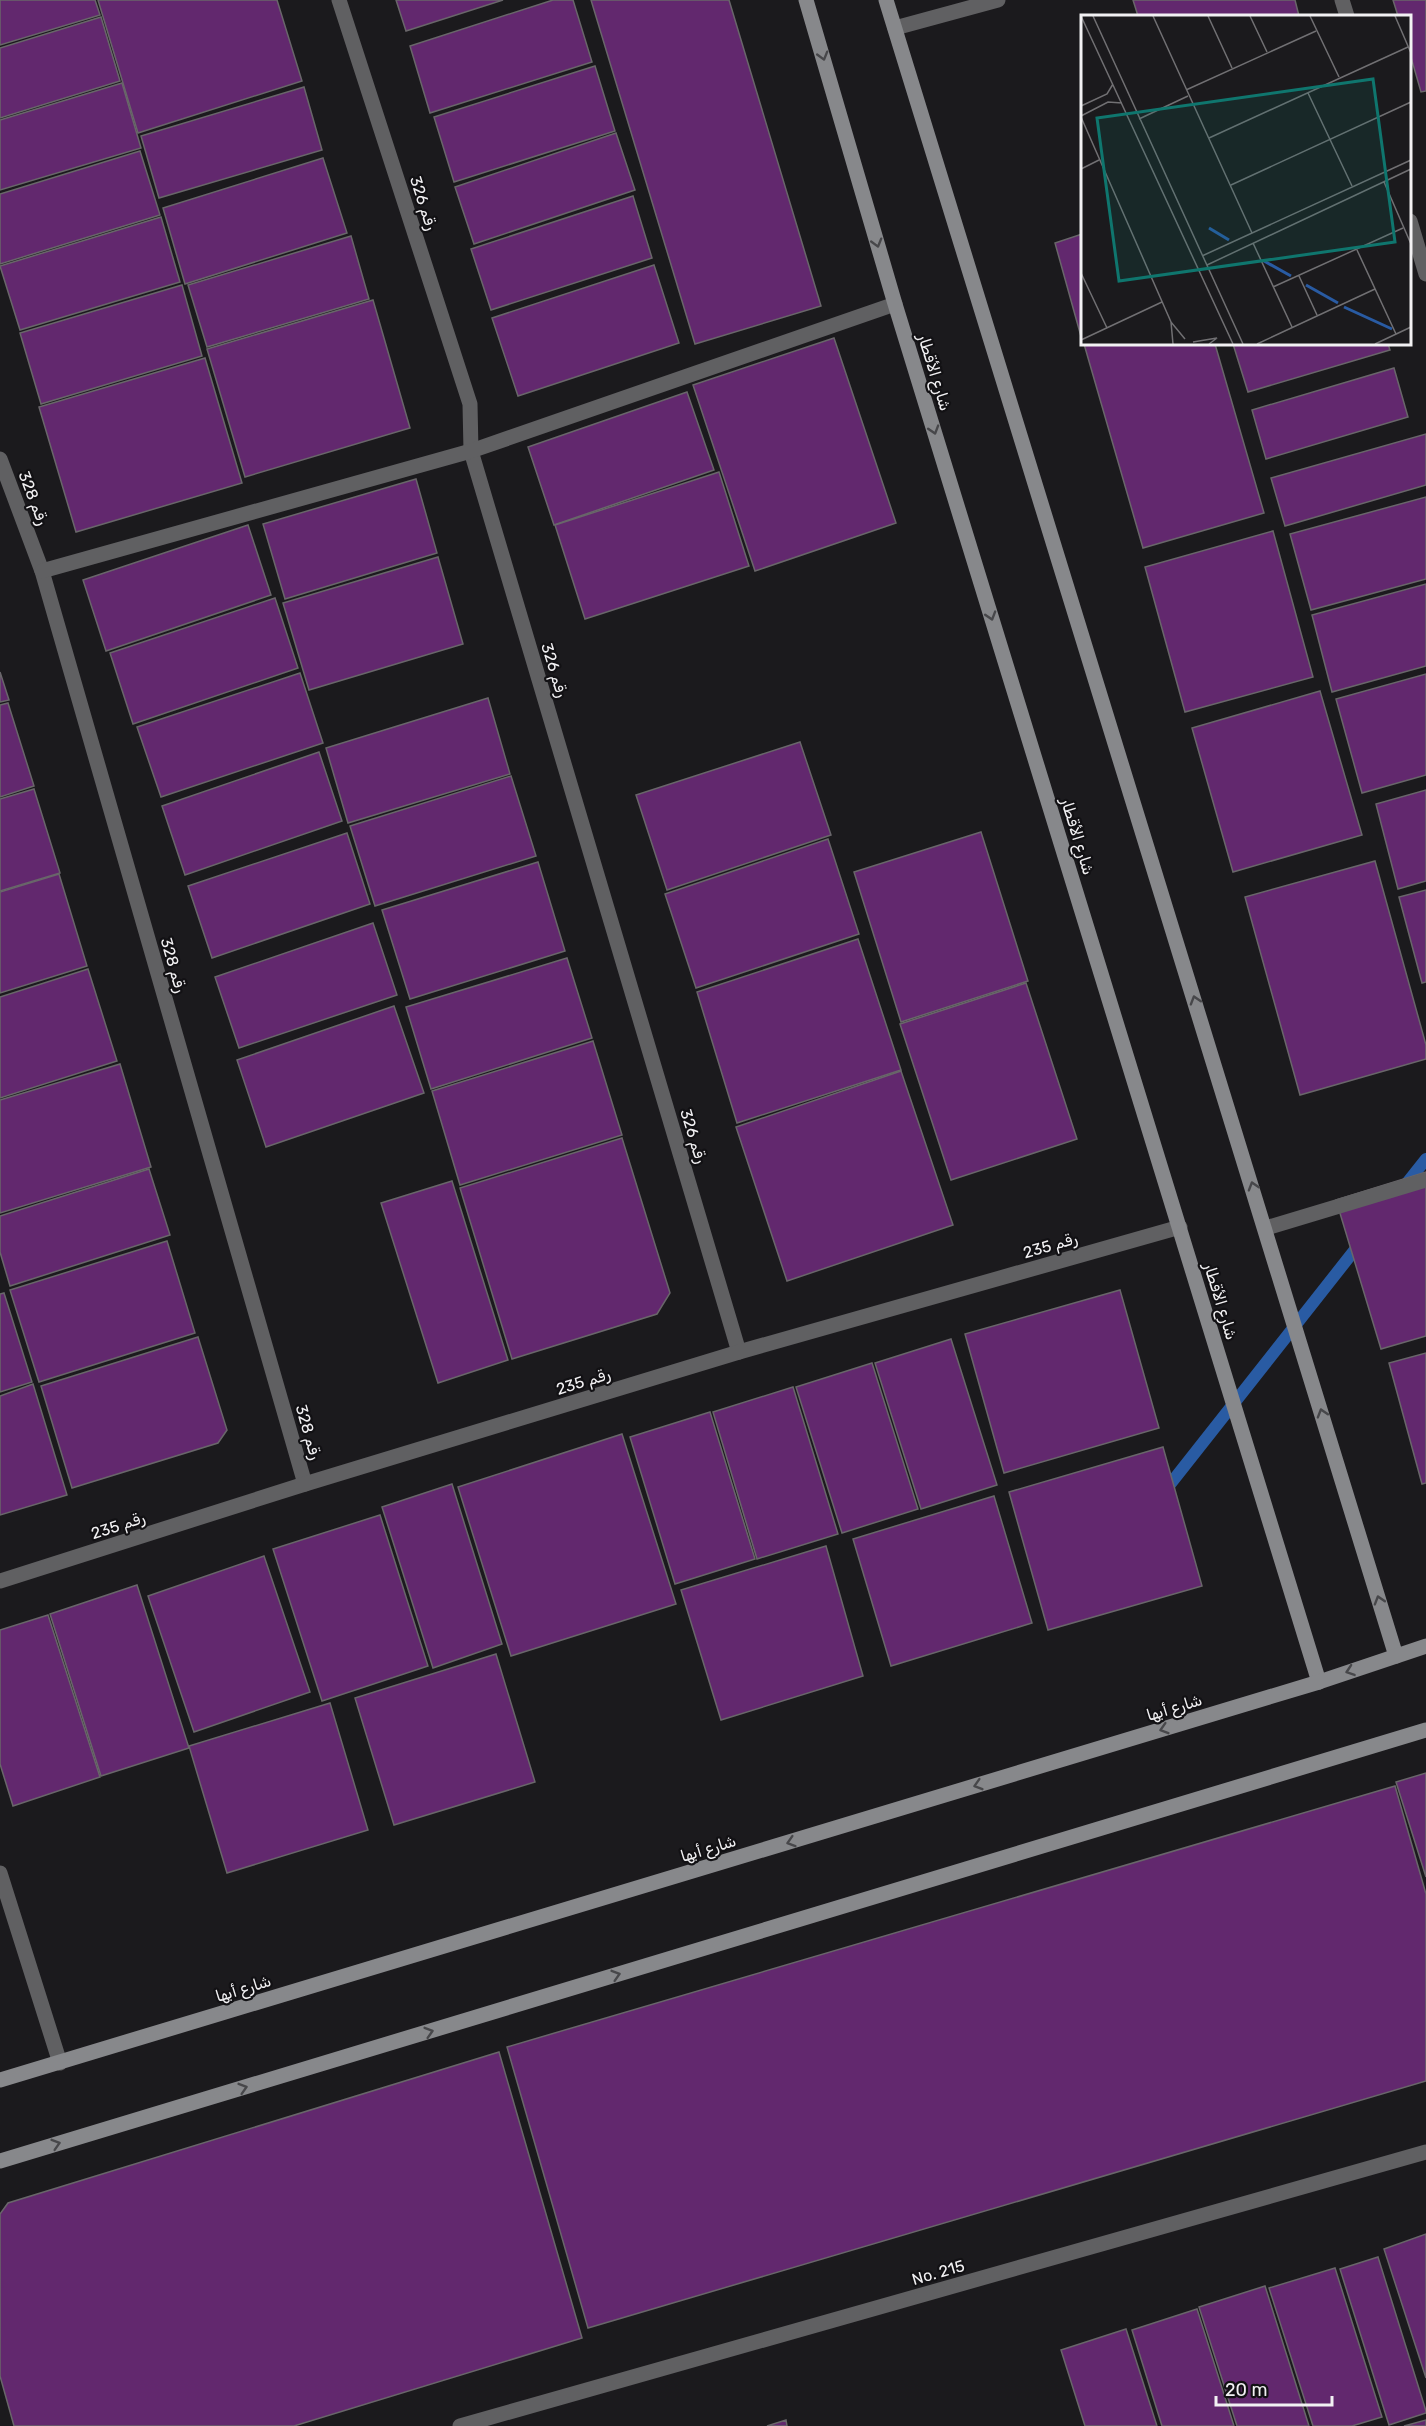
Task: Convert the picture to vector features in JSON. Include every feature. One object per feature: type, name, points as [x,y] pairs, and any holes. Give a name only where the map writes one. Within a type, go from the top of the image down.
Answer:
[{"type":"street","name":"رقم 326","points":[[339,0],[470,405],[471,451],[739,1352]]},
{"type":"street","name":"شارع الأقطار","points":[[806,0],[895,303],[1319,1682]]},
{"type":"street","points":[[886,0],[1396,1656]]},
{"type":"street","points":[[895,28],[998,0]]},
{"type":"street","points":[[1341,0],[1347,15]]},
{"type":"street","points":[[1411,224],[1426,274]]},
{"type":"street","points":[[42,571],[471,451],[895,303]]},
{"type":"street","name":"رقم 328","points":[[0,459],[42,571],[305,1484]]},
{"type":"street","points":[[1266,1228],[1426,1180]]},
{"type":"street","name":"رقم 235","points":[[0,1581],[305,1484],[739,1352],[1180,1227]]},
{"type":"street","name":"شارع أبها","points":[[0,2080],[1319,1682],[1426,1646]]},
{"type":"street","points":[[0,2161],[1426,1731]]},
{"type":"street","points":[[0,1873],[60,2062]]},
{"type":"street","name":"No. 215","points":[[460,2426],[1426,2152]]},
{"type":"building","points":[[0,0],[95,0],[100,15],[0,45]]},
{"type":"building","points":[[98,0],[277,0],[302,81],[138,133]]},
{"type":"building","points":[[396,0],[503,0],[406,31]]},
{"type":"building","points":[[553,0],[573,0],[592,62],[430,113],[410,46]]},
{"type":"building","points":[[591,0],[729,0],[821,306],[695,344]]},
{"type":"building","points":[[1133,0],[1295,0],[1299,15],[1138,15]]},
{"type":"building","points":[[1393,0],[1426,0],[1426,91],[1421,92],[1411,57],[1411,15],[1398,15]]},
{"type":"building","points":[[101,17],[120,81],[0,118],[0,48]]},
{"type":"building","points":[[595,66],[615,131],[454,182],[434,117]]},
{"type":"building","points":[[122,83],[141,148],[0,190],[0,120]]},
{"type":"building","points":[[304,87],[322,150],[159,198],[141,136]]},
{"type":"building","points":[[616,133],[635,190],[474,244],[455,187]]},
{"type":"building","points":[[140,151],[160,215],[0,264],[0,194]]},
{"type":"building","points":[[323,158],[347,233],[185,284],[163,208]]},
{"type":"building","points":[[633,196],[652,258],[491,310],[471,249]]},
{"type":"building","points":[[161,217],[180,282],[20,330],[0,266]]},
{"type":"building","points":[[1081,234],[1081,336],[1055,243]]},
{"type":"building","points":[[351,236],[369,299],[207,347],[188,285]]},
{"type":"building","points":[[654,265],[679,343],[518,396],[492,318]]},
{"type":"building","points":[[182,285],[202,356],[41,404],[20,333]]},
{"type":"building","points":[[373,300],[410,428],[245,477],[207,349]]},
{"type":"building","points":[[834,338],[896,523],[755,571],[693,385]]},
{"type":"building","points":[[1084,345],[1215,345],[1264,513],[1143,548]]},
{"type":"building","points":[[1233,345],[1388,345],[1390,350],[1248,392]]},
{"type":"building","points":[[205,358],[242,483],[76,532],[39,407]]},
{"type":"building","points":[[1394,368],[1408,417],[1266,459],[1252,410]]},
{"type":"building","points":[[687,392],[714,470],[554,525],[528,447]]},
{"type":"building","points":[[1426,434],[1426,485],[1285,526],[1271,478]]},
{"type":"building","points":[[719,472],[749,566],[585,619],[555,525]]},
{"type":"building","points":[[416,479],[437,553],[285,599],[263,524]]},
{"type":"building","points":[[1426,497],[1426,579],[1311,610],[1290,534]]},
{"type":"building","points":[[248,525],[271,595],[106,651],[83,580]]},
{"type":"building","points":[[1273,531],[1313,677],[1185,712],[1145,567]]},
{"type":"building","points":[[438,557],[463,644],[309,690],[283,603]]},
{"type":"building","points":[[1426,584],[1426,666],[1332,692],[1312,615]]},
{"type":"building","points":[[275,598],[298,668],[133,724],[110,653]]},
{"type":"building","points":[[0,672],[9,700],[0,702]]},
{"type":"building","points":[[300,673],[323,743],[161,797],[137,727]]},
{"type":"building","points":[[1426,674],[1426,775],[1362,793],[1336,699]]},
{"type":"building","points":[[1320,691],[1362,835],[1233,872],[1192,728]]},
{"type":"building","points":[[488,698],[510,774],[348,823],[326,748]]},
{"type":"building","points":[[8,703],[34,786],[0,797],[0,705]]},
{"type":"building","points":[[800,742],[831,835],[667,890],[636,795]]},
{"type":"building","points":[[319,752],[342,821],[185,875],[162,806]]},
{"type":"building","points":[[511,776],[536,856],[375,906],[350,826]]},
{"type":"building","points":[[34,789],[60,873],[0,891],[0,799]]},
{"type":"building","points":[[1426,790],[1426,881],[1398,889],[1376,804]]},
{"type":"building","points":[[981,832],[1028,981],[901,1022],[854,872]]},
{"type":"building","points":[[347,833],[370,904],[212,958],[188,886]]},
{"type":"building","points":[[828,839],[859,934],[696,988],[665,894]]},
{"type":"building","points":[[1375,861],[1426,1045],[1426,1059],[1300,1095],[1245,897]]},
{"type":"building","points":[[538,862],[565,951],[410,999],[382,910]]},
{"type":"building","points":[[59,874],[87,966],[0,993],[0,892]]},
{"type":"building","points":[[1426,890],[1426,982],[1422,983],[1399,897]]},
{"type":"building","points":[[373,923],[397,995],[239,1048],[215,977]]},
{"type":"building","points":[[858,939],[901,1070],[737,1123],[697,992]]},
{"type":"building","points":[[567,958],[592,1038],[431,1089],[406,1007]]},
{"type":"building","points":[[88,969],[117,1061],[0,1098],[0,997]]},
{"type":"building","points":[[1026,983],[1077,1139],[951,1180],[900,1024]]},
{"type":"building","points":[[394,1006],[424,1093],[266,1147],[237,1060]]},
{"type":"building","points":[[593,1041],[622,1135],[460,1185],[432,1091]]},
{"type":"building","points":[[120,1064],[151,1167],[0,1213],[0,1100]]},
{"type":"building","points":[[901,1071],[953,1225],[787,1281],[736,1127]]},
{"type":"building","points":[[622,1138],[670,1293],[657,1314],[512,1359],[460,1188]]},
{"type":"building","points":[[149,1169],[170,1235],[10,1286],[0,1252],[0,1216]]},
{"type":"building","points":[[1426,1172],[1426,1336],[1381,1349],[1336,1200]]},
{"type":"building","points":[[452,1181],[508,1360],[438,1383],[381,1203]]},
{"type":"building","points":[[167,1241],[195,1333],[39,1382],[10,1290]]},
{"type":"building","points":[[1120,1290],[1159,1428],[1004,1473],[965,1334]]},
{"type":"building","points":[[4,1293],[32,1382],[0,1392],[0,1294]]},
{"type":"building","points":[[198,1337],[227,1430],[218,1443],[72,1488],[41,1386]]},
{"type":"building","points":[[951,1339],[997,1485],[921,1509],[875,1363]]},
{"type":"building","points":[[1426,1353],[1426,1483],[1422,1484],[1389,1363]]},
{"type":"building","points":[[872,1363],[918,1509],[842,1533],[796,1387]]},
{"type":"building","points":[[33,1384],[67,1495],[0,1515],[0,1396]]},
{"type":"building","points":[[793,1387],[838,1534],[757,1559],[713,1412]]},
{"type":"building","points":[[710,1412],[755,1559],[675,1584],[630,1437]]},
{"type":"building","points":[[622,1434],[676,1604],[511,1656],[458,1487]]},
{"type":"building","points":[[1163,1447],[1202,1586],[1048,1630],[1009,1492]]},
{"type":"building","points":[[452,1484],[502,1644],[433,1668],[382,1507]]},
{"type":"building","points":[[994,1496],[1032,1623],[891,1666],[853,1539]]},
{"type":"building","points":[[380,1515],[428,1666],[322,1701],[273,1549]]},
{"type":"building","points":[[826,1546],[863,1676],[721,1720],[681,1590]]},
{"type":"building","points":[[264,1556],[310,1692],[194,1732],[148,1596]]},
{"type":"building","points":[[137,1585],[189,1748],[101,1776],[50,1614]]},
{"type":"building","points":[[48,1615],[100,1777],[13,1806],[0,1764],[0,1630]]},
{"type":"building","points":[[496,1654],[535,1782],[394,1825],[355,1698]]},
{"type":"building","points":[[330,1703],[368,1830],[227,1873],[189,1746]]},
{"type":"building","points":[[1426,1773],[1426,1877],[1396,1782]]},
{"type":"building","points":[[1395,1786],[1426,1894],[1426,2081],[588,2328],[507,2047]]},
{"type":"building","points":[[499,2052],[582,2338],[294,2426],[14,2426],[0,2376],[0,2214],[8,2203]]},
{"type":"building","points":[[1426,2234],[1426,2378],[1384,2249]]},
{"type":"building","points":[[1378,2257],[1426,2411],[1426,2413],[1389,2425],[1340,2269]]},
{"type":"building","points":[[1335,2268],[1382,2417],[1352,2426],[1313,2426],[1269,2288]]},
{"type":"building","points":[[1265,2286],[1309,2426],[1237,2426],[1199,2307]]},
{"type":"building","points":[[1197,2309],[1234,2426],[1162,2426],[1132,2330]]},
{"type":"building","points":[[1126,2329],[1157,2426],[1085,2426],[1061,2350]]},
{"type":"building","points":[[786,2420],[787,2426],[767,2426]]},
{"type":"building","points":[[1426,2420],[1426,2426],[1404,2426]]},
{"type":"waterway","points":[[1403,1188],[1426,1159]]},
{"type":"waterway","points":[[1164,1492],[1361,1242]]}]
